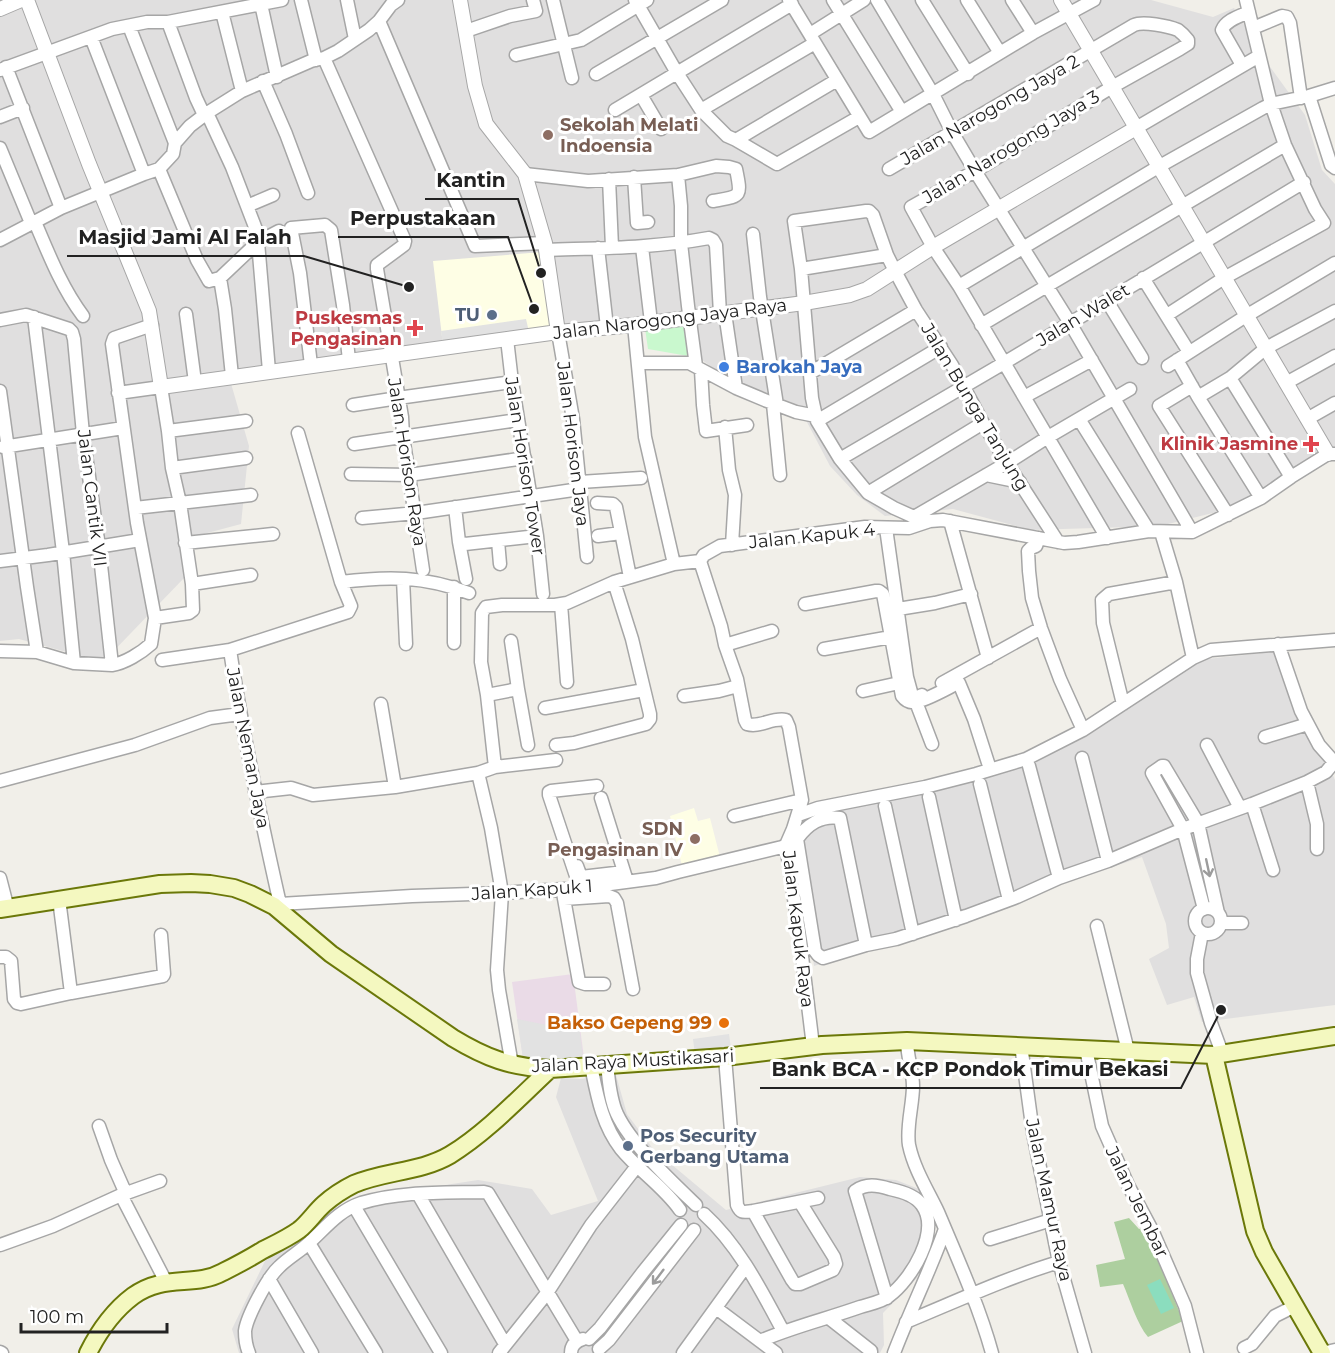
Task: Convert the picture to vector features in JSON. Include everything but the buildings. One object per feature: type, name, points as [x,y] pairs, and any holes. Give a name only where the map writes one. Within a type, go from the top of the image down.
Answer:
[{"type":"main road","name":"Jalan Raya Mustikasari","points":[[4,909],[160,884],[210,884],[234,888],[277,905],[331,954],[474,1051],[492,1059],[530,1068],[550,1069],[725,1057],[813,1046],[907,1041],[1218,1054],[1335,1036]]},
{"type":"main road","points":[[1218,1054],[1255,1231],[1264,1252],[1322,1353]]},
{"type":"main road","points":[[88,1353],[101,1330],[122,1305],[145,1289],[160,1283],[200,1279],[222,1273],[288,1237],[301,1228],[331,1198],[355,1184],[415,1168],[449,1155],[476,1137],[550,1069]]},
{"type":"street","points":[[0,9],[21,0]]},
{"type":"street","points":[[27,0],[144,299],[152,325],[172,468],[180,503],[192,584],[193,610],[189,613],[154,618]]},
{"type":"street","points":[[61,208],[23,108],[3,68],[112,28],[147,22],[168,22],[227,7],[282,0]]},
{"type":"street","points":[[301,0],[320,59]]},
{"type":"street","points":[[347,0],[355,39]]},
{"type":"street","points":[[0,240],[61,208],[159,170],[173,154],[175,143],[205,114],[242,91],[320,59],[355,39],[379,21],[391,5],[398,0]]},
{"type":"street","points":[[460,0],[475,86],[486,124],[525,174],[546,247],[558,332]]},
{"type":"street","points":[[466,31],[510,16],[536,11],[533,0]]},
{"type":"street","points":[[553,0],[572,78]]},
{"type":"street","points":[[596,74],[722,0]]},
{"type":"street","points":[[833,0],[902,112]]},
{"type":"street","points":[[701,110],[812,38],[841,14],[864,0]]},
{"type":"street","points":[[877,0],[933,94],[975,171],[1070,323],[1192,532]]},
{"type":"street","points":[[922,0],[968,74]]},
{"type":"street","points":[[967,0],[1000,53]]},
{"type":"street","points":[[1012,0],[1033,33]]},
{"type":"street","points":[[887,255],[801,269],[812,398],[816,419],[840,459],[868,493],[894,508],[930,521],[950,521],[1064,543],[1155,532],[1192,532],[1261,498],[1291,477],[1332,454],[1286,383],[1061,0]]},
{"type":"street","points":[[615,110],[791,2],[869,132],[1033,33],[1094,0]]},
{"type":"street","points":[[516,55],[585,38],[640,2],[657,38],[701,110],[727,136],[777,164],[859,117]]},
{"type":"street","points":[[261,4],[277,77]]},
{"type":"street","points":[[1167,315],[1224,278],[1324,223],[1285,145],[1247,6],[1222,27],[1242,65]]},
{"type":"street","points":[[227,7],[242,91]]},
{"type":"street","points":[[1253,28],[1282,15],[1287,17],[1305,97],[1331,165],[1335,168]]},
{"type":"street","points":[[379,21],[475,246],[642,247],[709,238],[713,240],[716,245],[723,313],[736,388]]},
{"type":"street","points":[[168,22],[196,98],[221,142],[257,237],[269,371]]},
{"type":"street","name":"Jalan Narogong Jaya 3","points":[[933,247],[911,207],[1188,44],[1185,36],[1176,30],[1140,22],[1134,25]]},
{"type":"street","name":"Jalan Narogong Jaya 2","points":[[889,169],[1134,25]]},
{"type":"street","points":[[129,26],[175,143]]},
{"type":"street","points":[[91,37],[144,174]]},
{"type":"street","points":[[1136,128],[1259,56]]},
{"type":"street","name":"Jalan Horison Raya","points":[[320,59],[405,240],[400,249],[377,265],[402,417],[423,570]]},
{"type":"street","points":[[736,140],[837,80]]},
{"type":"street","points":[[263,81],[308,193]]},
{"type":"street","points":[[959,286],[1158,167],[1263,108],[1335,88]]},
{"type":"street","points":[[640,95],[661,129]]},
{"type":"street","points":[[0,117],[23,108]]},
{"type":"street","name":"Jalan Narogong Jaya Raya","points":[[161,387],[558,332],[634,325],[850,295],[867,289],[933,247],[1136,128]]},
{"type":"street","points":[[981,325],[1285,145]]},
{"type":"street","points":[[0,148],[54,268],[73,303],[83,316]]},
{"type":"street","points":[[525,174],[588,181],[678,174],[716,166],[736,170],[740,189],[738,194],[734,197],[713,201]]},
{"type":"street","points":[[159,170],[197,260],[213,278],[225,309],[232,376]]},
{"type":"street","points":[[678,174],[681,243],[689,318],[699,368],[706,431],[747,425]]},
{"type":"street","points":[[634,177],[637,223],[648,222]]},
{"type":"street","points":[[609,179],[612,247]]},
{"type":"street","name":"Jalan Walet","points":[[840,459],[1304,182]]},
{"type":"street","points":[[247,206],[273,195]]},
{"type":"street","name":"Jalan Bunga Tanjung","points":[[801,269],[795,221],[866,211],[873,215],[894,271],[916,310],[941,347],[1007,463],[1058,542]]},
{"type":"street","points":[[213,278],[257,237],[285,229],[325,225],[329,227],[349,360]]},
{"type":"street","points":[[285,229],[300,273],[311,365]]},
{"type":"street","points":[[753,234],[775,404],[780,475]]},
{"type":"street","points":[[642,247],[651,322]]},
{"type":"street","points":[[933,247],[959,286],[1107,538]]},
{"type":"street","points":[[598,248],[607,327]]},
{"type":"street","points":[[1261,498],[1192,386],[1173,363],[1246,315],[1335,263]]},
{"type":"street","points":[[1143,278],[1189,352]]},
{"type":"street","points":[[1107,301],[1142,358]]},
{"type":"street","points":[[810,373],[916,310]]},
{"type":"street","points":[[1198,397],[1230,378],[1266,348],[1335,312]]},
{"type":"street","points":[[186,314],[195,382]]},
{"type":"street","points":[[0,320],[19,315],[34,317],[50,439],[74,663]]},
{"type":"street","name":"Jalan Cantik VII","points":[[34,317],[69,329],[75,339],[112,665]]},
{"type":"street","points":[[0,651],[37,652],[74,663],[112,665],[118,664],[151,644],[154,618],[135,508],[112,344],[114,338],[152,325]]},
{"type":"street","points":[[634,325],[645,437],[674,564]]},
{"type":"street","name":"Jalan Horison Jaya","points":[[558,332],[573,419],[587,557]]},
{"type":"street","name":"Jalan Horison Tower","points":[[507,339],[537,536],[543,594]]},
{"type":"street","points":[[639,363],[689,363],[736,388],[816,419],[941,347]]},
{"type":"street","points":[[1286,383],[1335,356]]},
{"type":"street","points":[[1024,397],[1092,360]]},
{"type":"street","points":[[1230,378],[1291,477]]},
{"type":"street","points":[[353,405],[512,382]]},
{"type":"street","points":[[1192,386],[1159,406],[1228,515]]},
{"type":"street","points":[[118,393],[161,387]]},
{"type":"street","points":[[914,516],[1130,389]]},
{"type":"street","points":[[0,391],[4,446],[37,652]]},
{"type":"street","points":[[1308,418],[1335,404]]},
{"type":"street","points":[[1079,419],[1155,532],[1176,582],[1193,658]]},
{"type":"street","points":[[354,444],[518,420]]},
{"type":"street","points":[[168,431],[246,421]]},
{"type":"street","points":[[868,493],[983,423]]},
{"type":"street","points":[[4,446],[123,428]]},
{"type":"street","points":[[725,428],[729,470],[735,495],[732,545]]},
{"type":"street","name":"Jalan Neman Jaya","points":[[277,905],[230,650],[348,612],[351,606],[341,582],[298,433]]},
{"type":"street","points":[[172,468],[246,458]]},
{"type":"street","points":[[351,474],[409,475],[525,458]]},
{"type":"street","points":[[986,475],[1020,482]]},
{"type":"street","points":[[362,518],[530,497],[580,485],[641,478]]},
{"type":"street","points":[[135,508],[251,495]]},
{"type":"street","points":[[597,503],[615,505],[630,577]]},
{"type":"street","points":[[455,507],[466,579]]},
{"type":"street","name":"Jalan Kapuk 4","points":[[700,561],[704,555],[720,546],[865,527],[909,528],[930,521]]},
{"type":"street","points":[[950,521],[988,658]]},
{"type":"street","points":[[886,528],[907,677],[914,699],[1041,628]]},
{"type":"street","points":[[598,536],[621,532]]},
{"type":"street","points":[[186,543],[273,534]]},
{"type":"street","points":[[459,543],[498,542],[537,536]]},
{"type":"street","points":[[1039,538],[1036,546],[1028,551],[1032,598],[1060,679],[1083,730]]},
{"type":"street","points":[[0,561],[140,540]]},
{"type":"street","points":[[498,542],[500,564]]},
{"type":"street","points":[[495,767],[481,652],[482,613],[486,608],[502,605],[561,604],[630,577],[674,564],[700,561]]},
{"type":"street","name":"Jalan Kapuk Raya","points":[[700,561],[722,626],[747,724],[753,726],[779,719],[786,720],[789,727],[802,800],[786,845],[813,1046]]},
{"type":"street","points":[[192,584],[251,575]]},
{"type":"street","points":[[341,582],[389,577],[424,580],[469,593]]},
{"type":"street","points":[[403,579],[406,644]]},
{"type":"street","points":[[556,745],[634,728],[646,724],[650,719],[632,639],[614,582]]},
{"type":"street","points":[[1123,704],[1103,622],[1102,600],[1109,594],[1176,582]]},
{"type":"street","points":[[454,587],[454,643]]},
{"type":"street","points":[[805,604],[879,591],[884,596],[899,683],[904,699],[913,703],[959,683],[970,708],[990,769]]},
{"type":"street","points":[[898,609],[971,594]]},
{"type":"street","points":[[561,604],[567,682]]},
{"type":"street","points":[[725,645],[772,631]]},
{"type":"street","points":[[824,649],[891,637]]},
{"type":"street","points":[[798,815],[837,804],[926,787],[1026,759],[1083,730],[1193,658],[1211,650],[1335,640]]},
{"type":"street","points":[[511,641],[528,745]]},
{"type":"street","points":[[866,945],[840,818],[816,820],[796,839],[815,951],[823,958],[956,920],[1306,782],[1326,772],[1335,762],[1318,745],[1301,711],[1278,644]]},
{"type":"street","points":[[162,660],[230,650]]},
{"type":"street","points":[[863,691],[899,683]]},
{"type":"street","points":[[684,696],[738,686]]},
{"type":"street","points":[[487,695],[518,689]]},
{"type":"street","points":[[545,708],[644,690]]},
{"type":"street","points":[[916,702],[932,744]]},
{"type":"street","points":[[381,704],[395,787]]},
{"type":"street","points":[[0,781],[135,745],[210,718],[240,714]]},
{"type":"street","points":[[1265,737],[1308,724]]},
{"type":"street","points":[[1207,745],[1246,806],[1273,870]]},
{"type":"street","points":[[1082,758],[1108,861]]},
{"type":"street","points":[[255,792],[291,788],[313,795],[395,787],[477,773],[495,767],[556,760]]},
{"type":"street","points":[[1029,766],[1059,878]]},
{"type":"street","points":[[1204,909],[1183,829],[1152,773],[1162,766],[1198,824],[1219,918],[1218,929],[1214,933],[1202,933],[1197,928],[1195,922],[1199,912],[1204,909],[1211,909],[1219,918],[1242,923]]},
{"type":"street","points":[[477,773],[491,828],[502,893],[497,970],[512,1065]]},
{"type":"street","points":[[1306,782],[1317,824],[1317,849]]},
{"type":"street","points":[[980,784],[1009,900]]},
{"type":"street","points":[[562,812],[581,877],[626,877],[599,792],[551,791],[549,795],[580,888]]},
{"type":"street","points":[[929,797],[956,920]]},
{"type":"street","points":[[734,816],[802,800]]},
{"type":"street","points":[[885,806],[913,934]]},
{"type":"street","name":"Jalan Kapuk 1","points":[[277,905],[412,896],[502,893],[563,894],[626,877],[656,878],[786,845]]},
{"type":"street","points":[[0,878],[4,909]]},
{"type":"street","points":[[604,984],[579,982],[563,894],[614,898],[617,903],[633,989]]},
{"type":"street","points":[[59,899],[71,993]]},
{"type":"street","points":[[1097,926],[1128,1051]]},
{"type":"street","points":[[1202,933],[1197,973],[1218,1054]]},
{"type":"street","points":[[0,957],[6,957],[11,961],[14,999],[21,1004],[163,976],[161,935]]},
{"type":"street","points":[[907,1041],[913,1084],[909,1144],[916,1168],[945,1229],[992,1353]]},
{"type":"street","name":"Jalan Mamur Raya","points":[[1021,1045],[1033,1133],[1059,1262],[1085,1353]]},
{"type":"street","name":"Jalan Jembar","points":[[1086,1049],[1102,1126],[1128,1185],[1152,1230],[1185,1306],[1197,1353]]},
{"type":"street","points":[[725,1057],[739,1210],[743,1213],[818,1198]]},
{"type":"street","points":[[599,1065],[610,1086],[617,1113],[629,1134],[716,1226],[746,1266],[783,1331]]},
{"type":"street","points":[[599,1065],[596,1089],[611,1134],[637,1166],[680,1210]]},
{"type":"street","points":[[596,1089],[610,1086]]},
{"type":"street","points":[[99,1126],[123,1194],[166,1282]]},
{"type":"street","points":[[618,1144],[629,1134]]},
{"type":"street","points":[[418,1194],[502,1349],[547,1293],[591,1225],[637,1166]]},
{"type":"street","points":[[0,1245],[160,1181]]},
{"type":"street","points":[[760,1341],[783,1331],[887,1298],[905,1282],[915,1268],[928,1230],[927,1218],[922,1205],[903,1192],[884,1187],[861,1186],[855,1191],[887,1298]]},
{"type":"street","points":[[249,1353],[246,1326],[269,1279],[280,1265],[309,1244],[345,1210],[385,1196],[484,1192],[491,1196],[547,1293],[583,1340],[597,1344],[599,1351]]},
{"type":"street","points":[[753,1211],[792,1280],[795,1284],[800,1284],[833,1270],[836,1264],[800,1202]]},
{"type":"street","points":[[694,1230],[687,1230],[681,1225],[678,1218],[680,1210],[686,1205],[700,1209]]},
{"type":"street","points":[[354,1206],[438,1348],[427,1353]]},
{"type":"street","points":[[599,1351],[694,1230],[704,1222],[700,1209]]},
{"type":"street","points":[[990,1239],[1051,1220]]},
{"type":"street","points":[[571,1353],[573,1345],[600,1328],[681,1225]]},
{"type":"street","points":[[894,1353],[945,1229]]},
{"type":"street","points":[[309,1244],[376,1353]]},
{"type":"street","points":[[906,1322],[971,1294],[1059,1262]]},
{"type":"street","points":[[683,1353],[746,1266]]},
{"type":"street","points":[[269,1279],[312,1353]]},
{"type":"street","points":[[1244,1348],[1252,1344],[1275,1316],[1295,1306]]},
{"type":"street","points":[[716,1308],[776,1353]]},
{"type":"street","points":[[829,1318],[871,1353]]},
{"type":"street","points":[[1322,1353],[1335,1350]]},
{"type":"shaded area","points":[[0,0],[1151,0],[1213,17],[1234,8],[1268,64],[1305,115],[1322,170],[1335,184],[1335,449],[1233,508],[1160,526],[1031,530],[953,509],[885,516],[857,495],[830,466],[798,405],[726,377],[692,353],[686,320],[228,373],[249,446],[241,524],[181,540],[185,577],[103,662],[19,639],[0,641]]},
{"type":"shaded area","points":[[542,252],[556,329],[443,345],[433,261]]},
{"type":"shaded area","points":[[526,319],[529,332],[443,345],[441,331]]},
{"type":"shaded area","points":[[1281,651],[1335,780],[1335,1005],[1202,1022],[1194,997],[1167,1005],[1149,959],[1169,948],[1166,924],[1142,857],[814,966],[796,836],[806,813],[1027,763],[1188,661]]},
{"type":"shaded area","name":"SDN Pengasinan IV","points":[[694,808],[698,821],[710,818],[720,857],[682,866],[670,816]]},
{"type":"shaded area","points":[[573,974],[584,1058],[553,1061],[523,1058],[512,982]]},
{"type":"shaded area","points":[[517,1019],[552,1026],[579,1026],[583,1056],[553,1061],[523,1058]]},
{"type":"shaded area","points":[[729,1034],[731,1049],[695,1054],[693,1039]]},
{"type":"shaded area","points":[[616,1075],[627,1114],[653,1149],[726,1210],[860,1177],[896,1180],[924,1191],[934,1232],[917,1278],[883,1313],[884,1345],[880,1353],[239,1353],[232,1329],[265,1261],[320,1216],[380,1195],[478,1180],[532,1189],[551,1215],[598,1201],[556,1097],[561,1078],[580,1079]]},
{"type":"green space","points":[[683,324],[688,356],[648,349],[645,328]]},
{"type":"green space","points":[[1129,1218],[1139,1229],[1145,1227],[1183,1321],[1148,1337],[1137,1319],[1123,1284],[1100,1287],[1096,1265],[1125,1259],[1114,1222]]},
{"type":"green space","points":[[1160,1279],[1174,1308],[1161,1314],[1147,1285]]},
{"type":"place","name":"Sekolah Melati Indoensia","points":[[548,135]]},
{"type":"place","name":"Kantin","points":[[541,273]]},
{"type":"place","name":"Masjid Jami Al Falah","points":[[409,287]]},
{"type":"place","name":"Perpustakaan","points":[[534,309]]},
{"type":"place","name":"TU","points":[[492,315]]},
{"type":"place","name":"Puskesmas Pengasinan","points":[[415,328]]},
{"type":"place","name":"Barokah Jaya","points":[[724,367]]},
{"type":"place","name":"Klinik Jasmine","points":[[1311,444]]},
{"type":"place","name":"SDN Pengasinan IV","points":[[695,839]]},
{"type":"place","name":"Bank BCA - KCP Pondok Timur Bekasi","points":[[1221,1010]]},
{"type":"place","name":"Bakso Gepeng 99","points":[[724,1023]]},
{"type":"place","name":"Pos Security Gerbang Utama","points":[[628,1146]]}]
